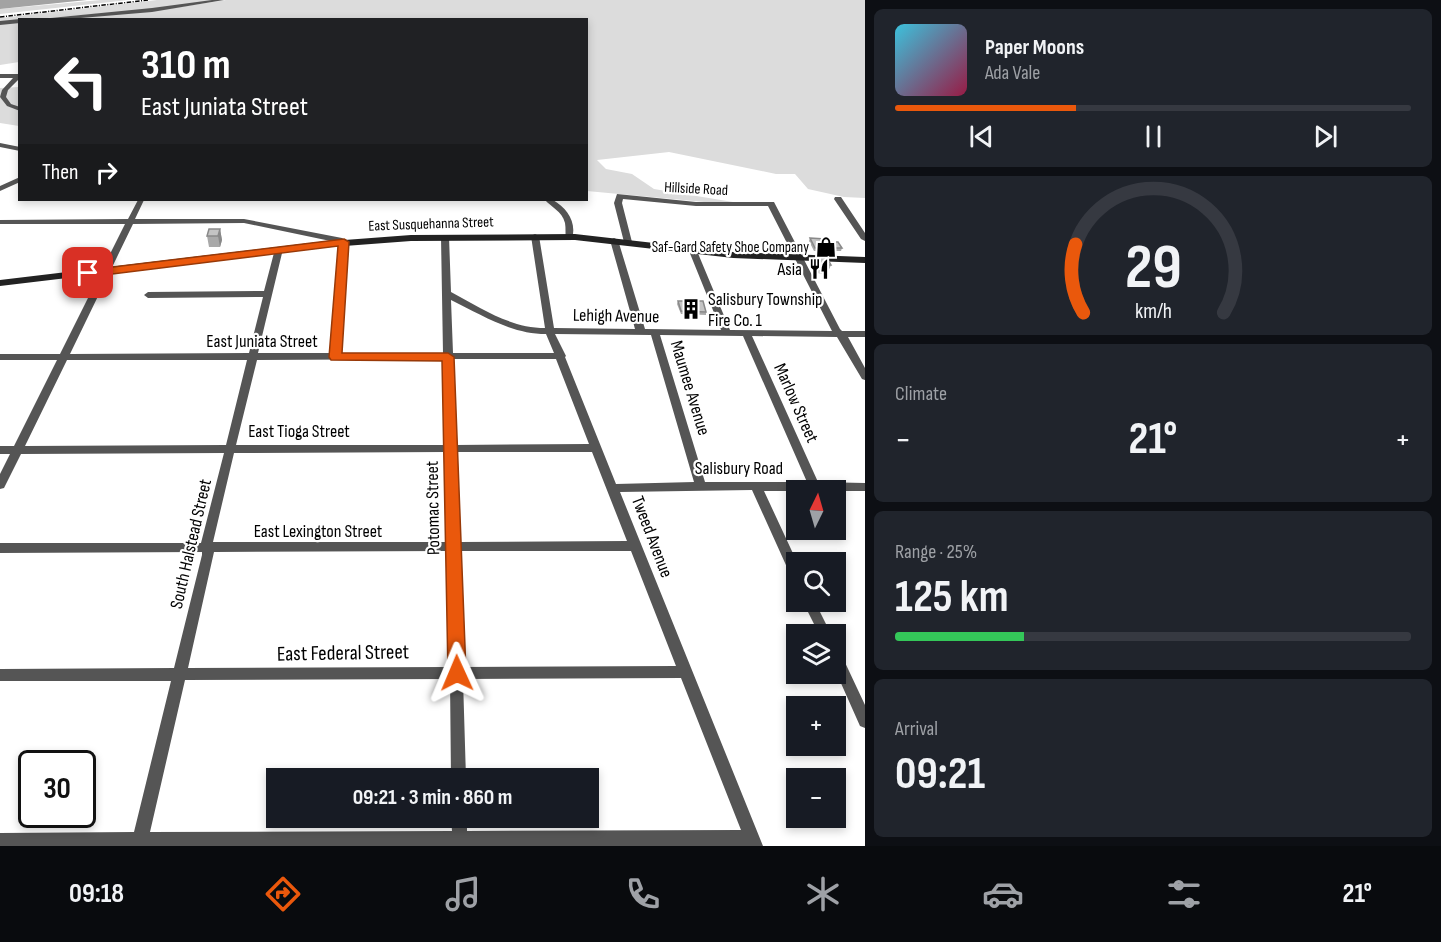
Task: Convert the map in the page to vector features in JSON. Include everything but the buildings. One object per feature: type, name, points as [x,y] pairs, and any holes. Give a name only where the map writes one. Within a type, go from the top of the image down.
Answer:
[{"type":"main road","name":"East Susquehanna Street","points":[[0,283],[344,242],[445,237],[569,237],[614,240],[693,251],[865,260]]},
{"type":"street","points":[[56,18],[152,10],[222,0]]},
{"type":"street","points":[[0,23],[18,21]]},
{"type":"street","points":[[0,76],[18,76]]},
{"type":"street","points":[[18,77],[5,90],[3,97],[9,105],[18,108]]},
{"type":"street","points":[[0,145],[18,149]]},
{"type":"street","points":[[0,189],[18,180]]},
{"type":"street","name":"Hillside Road","points":[[628,242],[618,203],[620,196],[696,204],[771,204],[797,258]]},
{"type":"street","points":[[838,199],[865,240]]},
{"type":"street","points":[[0,485],[140,201]]},
{"type":"street","points":[[549,201],[567,216],[571,227],[569,237]]},
{"type":"street","points":[[0,222],[251,222],[344,242],[335,357]]},
{"type":"street","name":"Tweed Avenue","points":[[535,236],[550,332],[753,842]]},
{"type":"street","name":"Potomac Street","points":[[445,237],[459,768]]},
{"type":"street","name":"Maumee Avenue","points":[[614,240],[641,333]]},
{"type":"street","name":"South Halstead Street","points":[[140,842],[279,249]]},
{"type":"street","points":[[693,251],[727,334]]},
{"type":"street","points":[[797,258],[865,376]]},
{"type":"street","points":[[148,294],[268,294]]},
{"type":"street","name":"Lehigh Avenue","points":[[447,294],[505,324],[525,330],[865,334]]},
{"type":"street","name":"Maumee Avenue","points":[[655,333],[701,486]]},
{"type":"street","name":"Marlow Street","points":[[747,334],[811,480]]},
{"type":"street","name":"East Juniata Street","points":[[0,357],[561,356]]},
{"type":"street","name":"East Tioga Street","points":[[0,450],[597,448]]},
{"type":"street","points":[[756,486],[786,552]]},
{"type":"street","name":"Salisbury Road","points":[[613,488],[786,486]]},
{"type":"street","name":"Salisbury Road","points":[[846,487],[865,487]]},
{"type":"street","name":"East Lexington Street","points":[[0,548],[636,546]]},
{"type":"street","name":"East Federal Street","points":[[0,675],[686,672]]},
{"type":"street","points":[[846,680],[865,722]]},
{"type":"street","points":[[0,841],[753,842]]},
{"type":"shaded area","points":[[0,0],[87,0],[0,9]]},
{"type":"shaded area","points":[[101,0],[129,0],[0,14],[0,9]]},
{"type":"shaded area","points":[[157,0],[217,0],[167,8],[48,18],[18,18],[18,20],[0,22],[0,18]]},
{"type":"shaded area","points":[[226,0],[865,0],[865,198],[844,197],[808,189],[795,174],[776,174],[669,152],[597,160],[606,169],[632,174],[654,189],[733,202],[715,203],[588,191],[588,18],[66,18],[159,10]]},
{"type":"shaded area","points":[[18,22],[18,62],[0,65],[0,24]]},
{"type":"shaded area","points":[[18,87],[18,126],[0,123],[0,88]]},
{"type":"railway","points":[[0,17],[148,0]]},
{"type":"place","name":"Saf-Gard Safety Shoe Company","points":[[826,247]]},
{"type":"place","name":"Asia","points":[[819,269]]},
{"type":"place","name":"Salisbury Township Fire Co. 1","points":[[691,309]]},
{"type":"route","points":[[88,273],[344,242],[335,357],[448,357],[457,673]]}]
